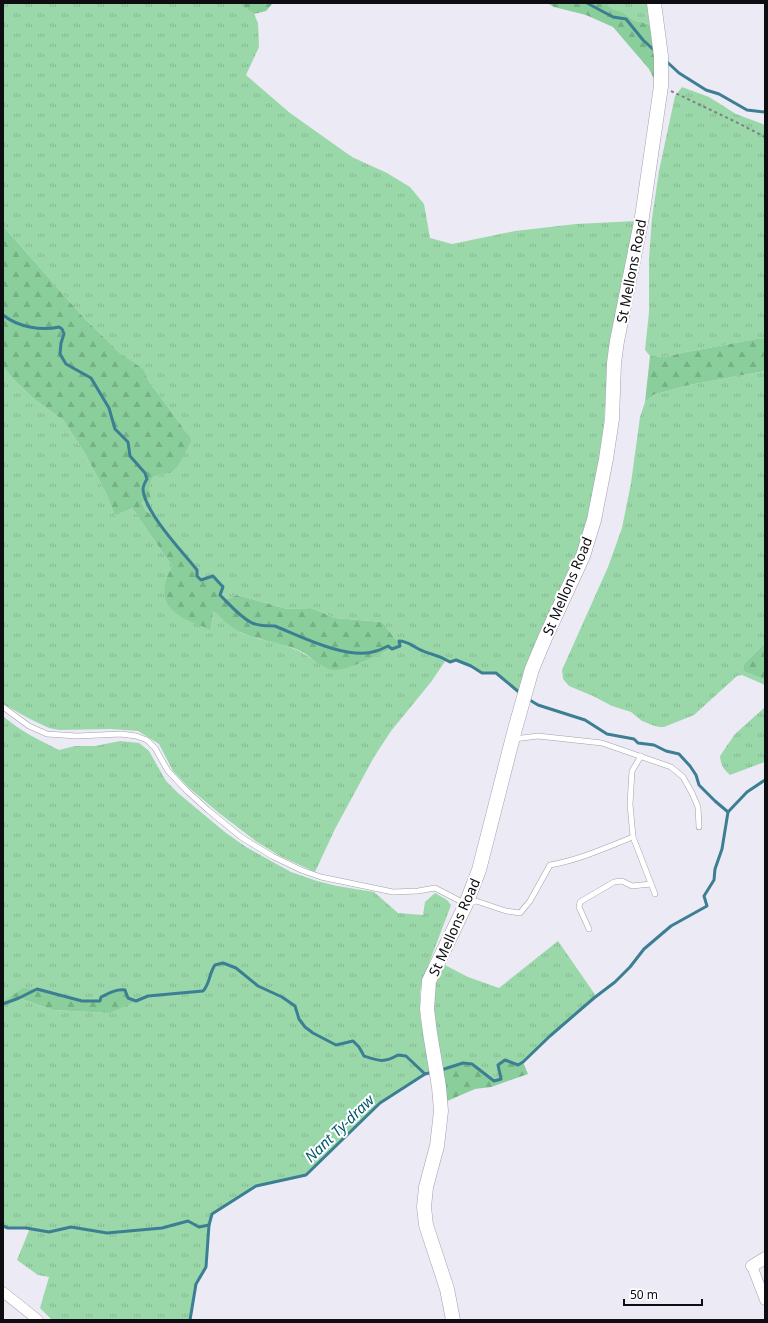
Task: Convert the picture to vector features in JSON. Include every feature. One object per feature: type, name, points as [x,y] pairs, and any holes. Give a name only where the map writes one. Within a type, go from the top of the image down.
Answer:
[{"type":"main road","name":"St Mellons Road","points":[[453,1320],[447,1289],[426,1224],[424,1207],[426,1187],[437,1146],[441,1111],[438,1078],[427,1009],[429,981],[466,904],[479,870],[512,739],[532,670],[545,638],[583,556],[594,520],[605,466],[612,419],[614,363],[617,341],[642,217],[661,86],[661,56],[654,3]]},
{"type":"street","points":[[765,1258],[752,1266],[765,1300]]},
{"type":"street","points":[[3,1292],[38,1320]]},
{"type":"lane","points":[[3,707],[29,726],[47,734],[77,736],[121,734],[136,736],[146,740],[155,748],[168,771],[188,792],[241,837],[272,856],[301,870],[321,877],[393,892],[418,891],[435,888],[466,904],[476,901],[506,911],[520,913],[530,901],[550,865],[593,854],[633,837]]},
{"type":"lane","points":[[512,739],[538,736],[602,743],[671,767],[683,778],[692,793],[698,807],[699,827]]},
{"type":"lane","points":[[641,756],[632,770],[630,804],[633,837],[655,894]]},
{"type":"lane","points":[[589,929],[579,907],[580,902],[614,882],[622,881],[632,886],[651,884]]},
{"type":"path","points":[[661,86],[765,137]]},
{"type":"green space","points":[[3,3],[238,3],[254,14],[258,23],[259,47],[246,75],[290,113],[352,157],[387,173],[410,187],[424,204],[430,238],[452,244],[515,231],[576,224],[636,221],[608,352],[603,439],[584,537],[519,692],[496,673],[482,673],[471,666],[456,660],[450,662],[446,660],[431,682],[391,731],[374,757],[335,829],[315,872],[280,856],[257,842],[219,813],[188,787],[173,771],[159,744],[138,731],[111,729],[59,730],[49,728],[3,704],[3,367],[34,399],[64,421],[84,452],[106,493],[115,516],[132,508],[172,566],[166,580],[211,630],[213,611],[241,633],[259,639],[280,643],[299,651],[327,668],[346,668],[400,646],[399,642],[394,638],[382,622],[335,618],[311,608],[287,609],[237,595],[225,600],[220,595],[222,587],[213,577],[201,580],[197,576],[197,569],[155,517],[146,511],[142,502],[145,500],[149,483],[153,477],[170,473],[192,440],[148,380],[142,369],[120,353],[84,318],[3,226]]},
{"type":"green space","points":[[238,3],[273,3],[266,11],[254,14]]},
{"type":"green space","points":[[547,3],[605,3],[613,9],[623,12],[633,20],[651,25],[661,82],[654,79],[649,69],[613,27],[586,15],[554,7]]},
{"type":"green space","points":[[605,3],[654,3],[651,25],[633,20],[623,12],[613,9]]},
{"type":"green space","points":[[682,87],[709,97],[736,114],[765,125],[765,339],[756,339],[664,357],[650,356],[645,350],[649,312],[649,259],[652,218],[659,171],[675,96]]},
{"type":"green space","points":[[3,226],[84,318],[120,353],[143,369],[148,380],[192,440],[177,467],[170,473],[153,477],[149,488],[151,498],[142,502],[146,511],[155,517],[197,570],[197,577],[201,580],[213,576],[223,587],[220,595],[225,600],[237,595],[287,609],[311,608],[335,618],[382,622],[394,638],[399,642],[400,646],[357,664],[335,670],[320,665],[298,650],[249,636],[238,631],[213,611],[211,630],[176,614],[170,608],[164,591],[166,578],[172,566],[132,508],[115,516],[106,493],[84,452],[64,421],[34,399],[3,367]]},
{"type":"green space","points":[[756,339],[765,339],[765,371],[689,385],[653,395],[645,402],[650,356],[664,357]]},
{"type":"green space","points":[[765,371],[765,643],[744,664],[743,671],[765,680],[765,685],[742,675],[737,676],[694,715],[664,727],[652,725],[642,721],[631,712],[612,706],[569,686],[563,679],[562,670],[608,567],[622,528],[631,483],[640,417],[645,402],[653,395],[689,385]]},
{"type":"green space","points":[[765,643],[765,680],[743,671],[744,664]]},
{"type":"green space","points":[[765,707],[765,762],[730,775],[723,767],[720,756],[735,734]]},
{"type":"green space","points":[[3,716],[23,731],[59,750],[75,746],[95,746],[120,741],[139,743],[149,751],[166,781],[178,793],[226,833],[246,847],[291,872],[337,886],[374,892],[398,913],[423,915],[425,902],[435,893],[447,900],[451,905],[425,974],[420,992],[420,1016],[430,1072],[380,1103],[306,1175],[256,1186],[212,1214],[209,1225],[206,1267],[196,1284],[190,1320],[52,1320],[40,1308],[49,1277],[38,1275],[17,1260],[30,1228],[8,1228],[3,1226]],"holes":[[[37,989],[82,1001],[100,1001],[101,997],[110,992],[110,1013],[53,1010],[19,998]]]},
{"type":"green space","points":[[558,941],[596,996],[523,1062],[518,1065],[498,1070],[501,1079],[494,1081],[451,1067],[442,1070],[431,1014],[437,974],[443,964],[468,977],[499,988]]},
{"type":"green space","points":[[23,988],[37,989],[82,1001],[100,1001],[101,997],[110,992],[125,990],[128,998],[136,1001],[110,1013],[53,1010],[19,998],[3,1004],[3,1002]]},
{"type":"green space","points":[[505,1060],[518,1065],[523,1062],[528,1074],[491,1087],[475,1089],[445,1102],[442,1070],[463,1063],[472,1064],[494,1081],[501,1079],[498,1065]]},
{"type":"waterway","points":[[587,3],[613,17],[626,19],[643,40],[655,51]]},
{"type":"waterway","points":[[666,61],[679,73],[706,90],[719,94],[747,110],[765,112]]},
{"type":"waterway","points":[[3,315],[9,319],[30,327],[59,327],[62,329],[64,334],[60,354],[66,364],[91,378],[109,408],[115,429],[128,442],[130,456],[145,473],[147,479],[143,490],[146,500],[157,521],[197,570],[197,576],[201,580],[213,576],[223,587],[220,595],[243,618],[255,624],[275,626],[325,646],[352,653],[378,651],[388,646],[392,649],[400,646],[399,641],[406,642],[420,650],[450,662],[456,660],[471,666],[482,673],[496,673],[520,693]]},
{"type":"waterway","points":[[528,699],[538,705],[585,720],[607,734],[634,739],[638,743],[654,745],[666,751],[679,754],[696,775],[699,785],[728,812],[747,792],[765,780]]},
{"type":"waterway","points":[[441,1070],[463,1063],[472,1064],[494,1081],[501,1079],[498,1065],[505,1060],[518,1065],[523,1062],[550,1036],[615,982],[630,967],[644,949],[671,926],[707,906],[704,896],[714,880],[715,869],[722,849],[728,812]]},
{"type":"waterway","points":[[3,1004],[37,989],[82,1001],[100,1001],[101,997],[119,990],[125,990],[128,998],[136,1001],[148,996],[203,991],[215,965],[223,963],[236,968],[258,986],[282,997],[295,1006],[299,1019],[305,1027],[336,1045],[353,1041],[359,1047],[364,1056],[381,1060],[389,1059],[398,1055],[406,1056],[425,1074],[433,1072]]},
{"type":"waterway","name":"Nant Ty-draw","points":[[190,1320],[196,1284],[206,1267],[209,1225],[212,1214],[256,1186],[306,1175],[380,1103],[425,1074]]},
{"type":"waterway","points":[[3,1226],[8,1228],[26,1228],[49,1232],[71,1227],[107,1233],[162,1228],[188,1221],[199,1227],[209,1225]]}]
